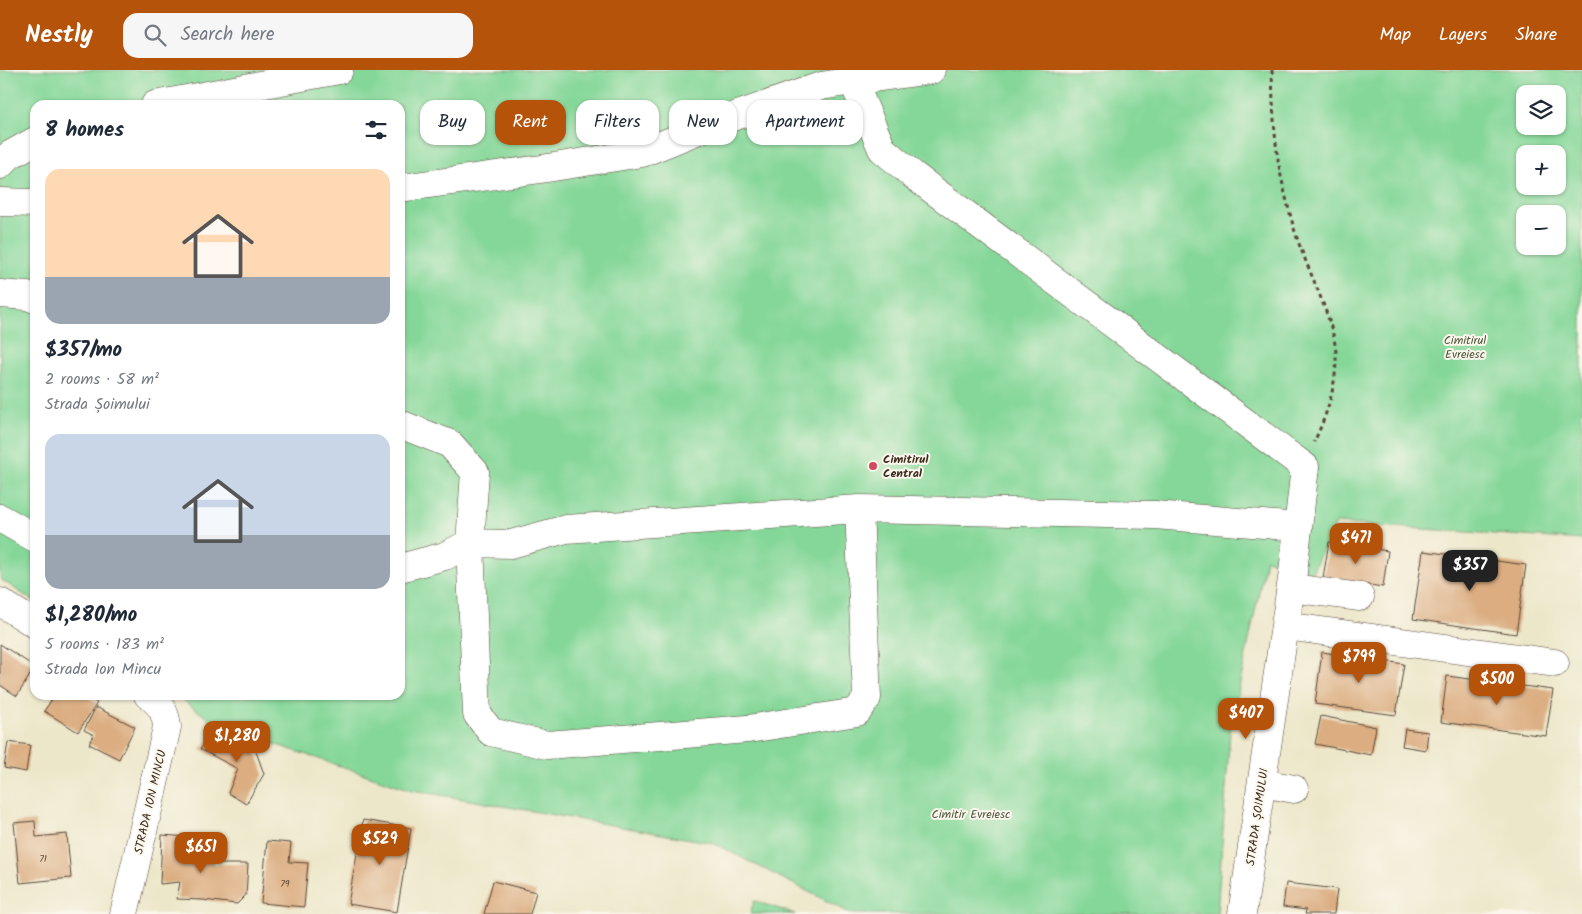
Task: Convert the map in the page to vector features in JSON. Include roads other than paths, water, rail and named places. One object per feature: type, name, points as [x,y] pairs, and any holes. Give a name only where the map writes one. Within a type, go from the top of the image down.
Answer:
[{"type":"street","points":[[181,100],[339,70]]},
{"type":"street","points":[[405,187],[642,153],[739,114],[820,86],[931,70]]},
{"type":"street","name":"STRADA ȘOIMULUI","points":[[853,81],[882,148],[913,175],[1305,467],[1292,580],[1242,914]]},
{"type":"street","points":[[0,165],[10,155],[30,144]]},
{"type":"street","points":[[0,202],[30,203]]},
{"type":"street","points":[[0,294],[30,297]]},
{"type":"street","points":[[405,426],[450,444],[475,472],[470,543],[477,714],[491,732],[546,745],[748,729],[857,712],[867,698],[859,510]]},
{"type":"street","points":[[405,567],[445,556],[470,543],[512,544],[566,529],[859,510],[1155,515],[1298,527]]},
{"type":"street","points":[[0,518],[30,535]]},
{"type":"street","points":[[1292,580],[1360,597]]},
{"type":"street","points":[[0,602],[30,621]]},
{"type":"street","points":[[1285,626],[1555,663]]},
{"type":"street","name":"STRADA ION MINCU","points":[[124,914],[168,727],[166,715],[153,700]]},
{"type":"street","points":[[1262,783],[1294,789]]},
{"type":"place","name":"Cimitirul Central","points":[[873,466]]},
{"type":"park label","name":"Cimitirul Evreiesc","points":[[1465,347]]},
{"type":"park label","name":"Cimitir Evreiesc","points":[[971,814]]}]
